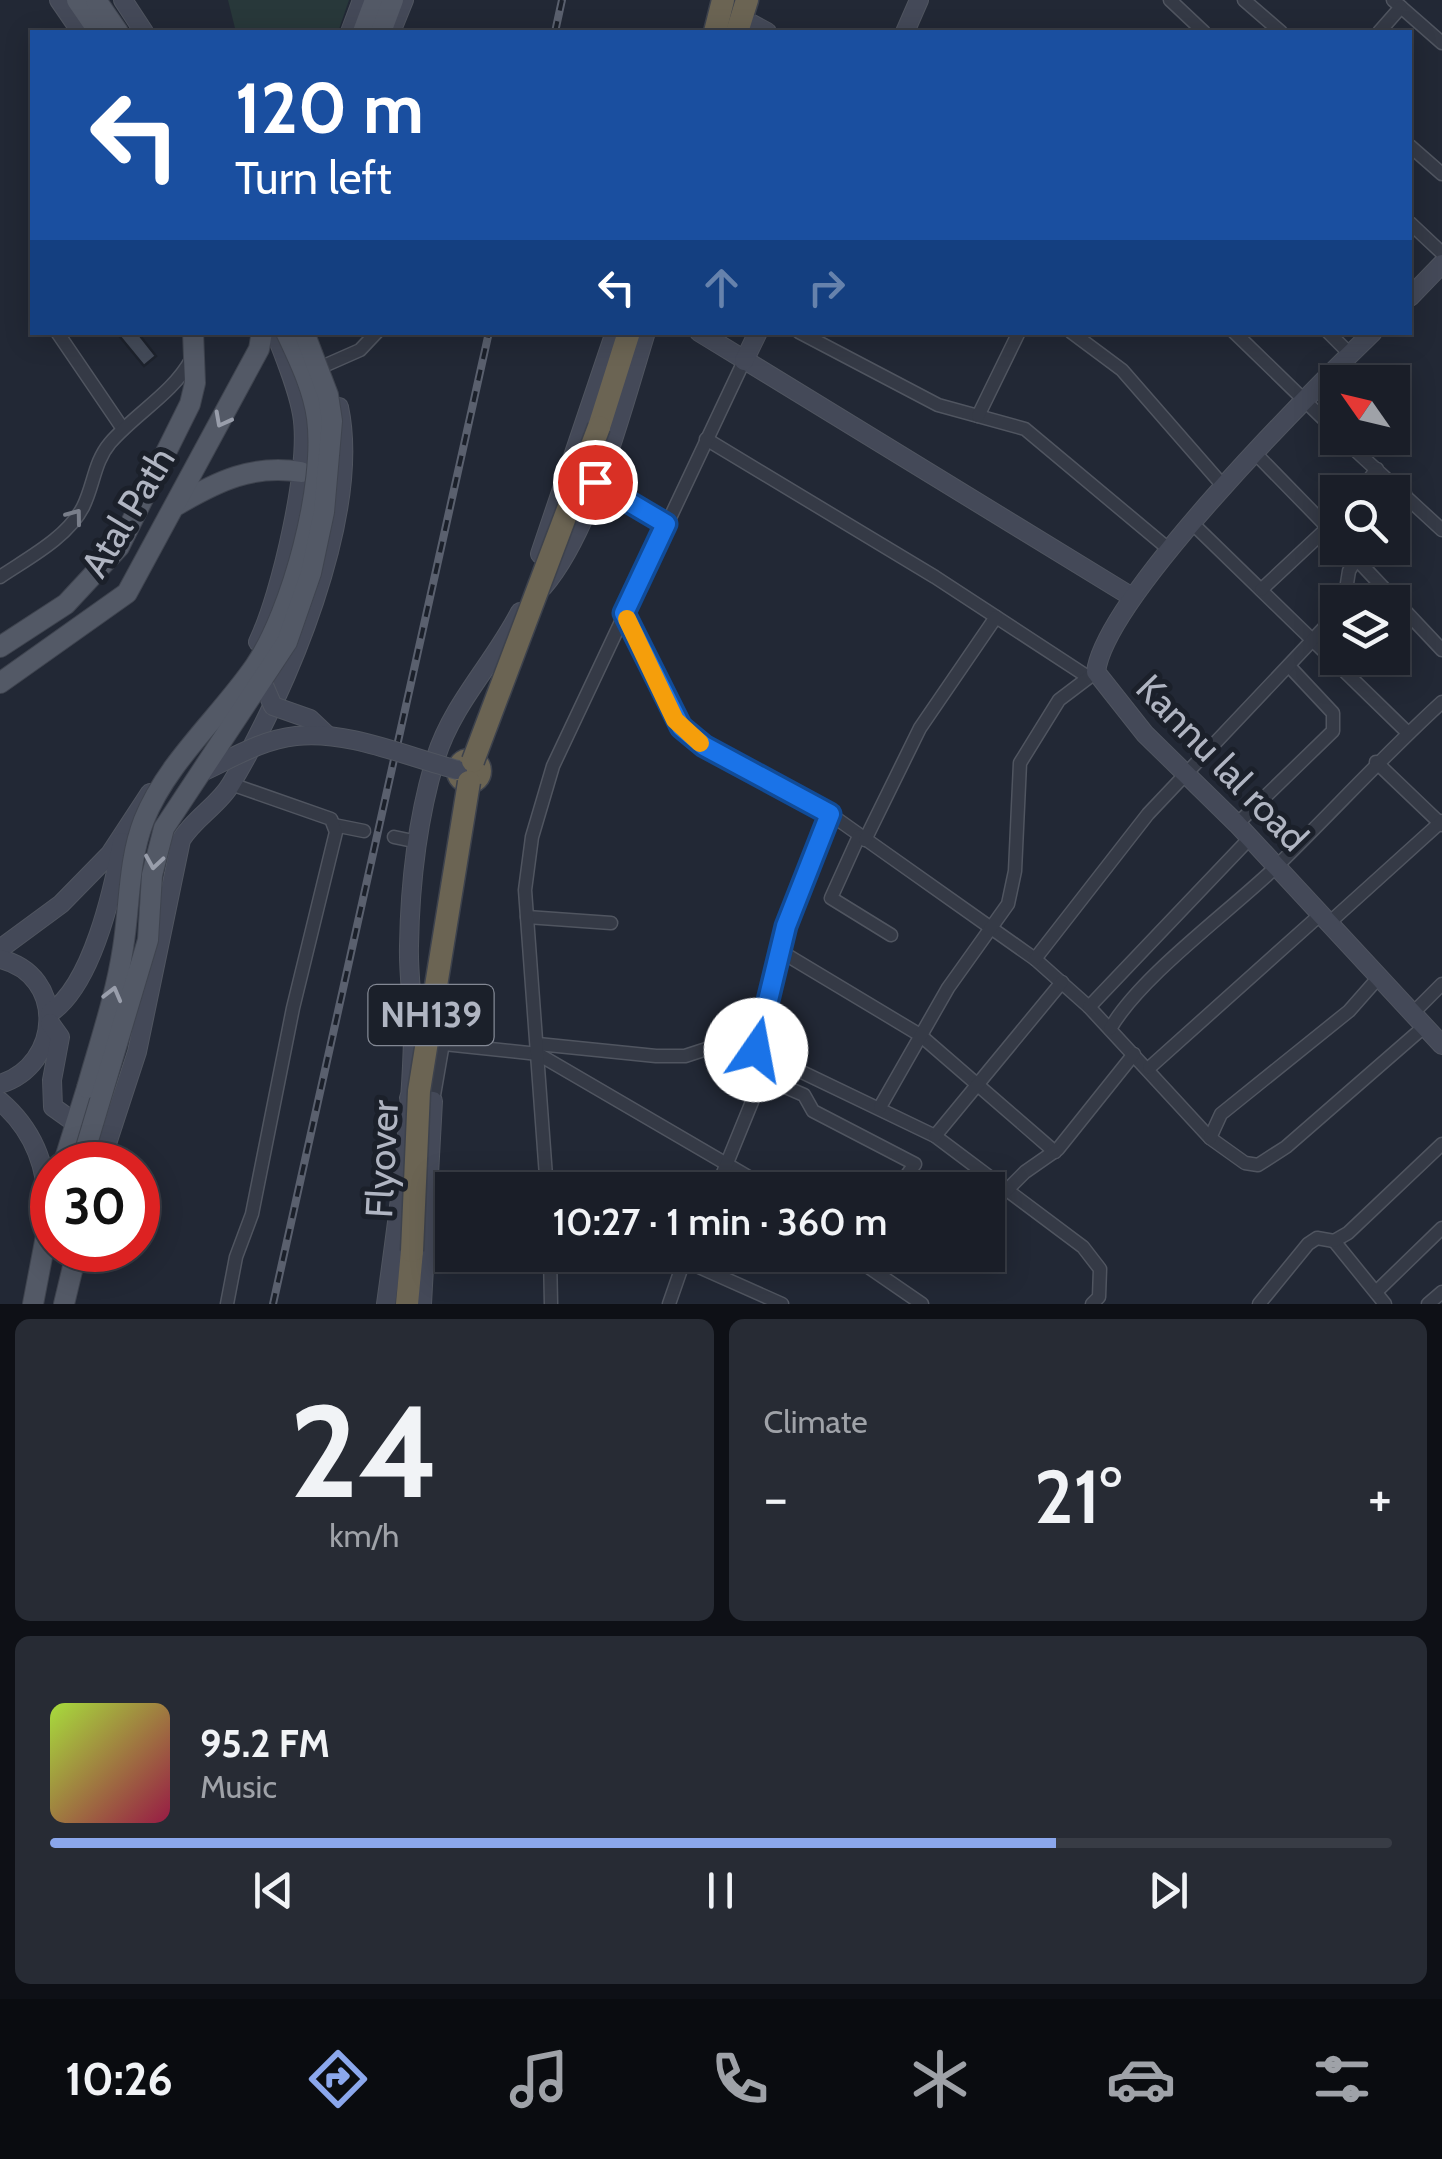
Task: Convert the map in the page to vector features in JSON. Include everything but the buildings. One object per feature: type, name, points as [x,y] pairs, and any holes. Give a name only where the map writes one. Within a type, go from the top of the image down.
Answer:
[{"type":"highway","name":"Flyover","points":[[407,1304],[419,1091],[467,771],[615,335]]},
{"type":"main road","points":[[77,0],[99,30]]},
{"type":"main road","points":[[96,0],[117,30]]},
{"type":"main road","points":[[364,30],[375,0]]},
{"type":"main road","points":[[382,30],[393,0]]},
{"type":"main road","name":"Atal Path","points":[[0,647],[66,604],[119,548],[190,404],[193,335]]},
{"type":"main road","name":"Atal Path","points":[[0,683],[126,593],[178,505],[259,349],[261,335]]},
{"type":"main road","points":[[69,1142],[122,953],[132,868],[144,819],[170,775],[255,666],[285,608],[297,569],[310,508],[318,422],[313,397],[287,335]]},
{"type":"main road","points":[[94,1142],[148,940],[156,850],[164,828],[262,682],[299,614],[324,512],[332,453],[328,395],[305,335]]},
{"type":"main road","points":[[178,505],[219,481],[249,470],[301,472]]},
{"type":"main road","points":[[33,1304],[39,1272]]},
{"type":"main road","points":[[64,1304],[72,1272]]},
{"type":"street","points":[[59,0],[80,30]]},
{"type":"street","points":[[124,0],[143,30]]},
{"type":"street","points":[[351,30],[362,0]]},
{"type":"street","points":[[392,30],[404,0]]},
{"type":"street","points":[[906,30],[919,0]]},
{"type":"street","points":[[1170,0],[1202,30]]},
{"type":"street","points":[[1244,0],[1279,30]]},
{"type":"street","points":[[1380,30],[1398,3],[1442,43]]},
{"type":"street","points":[[734,12],[764,30]]},
{"type":"street","points":[[1412,148],[1442,174]]},
{"type":"street","points":[[1412,226],[1442,253]]},
{"type":"street","points":[[1412,294],[1442,264]]},
{"type":"street","points":[[59,335],[123,428]]},
{"type":"street","points":[[0,949],[61,904],[110,854],[251,656],[266,626],[301,472],[303,416],[276,335]]},
{"type":"street","points":[[97,1142],[137,1052],[177,856],[187,830],[231,784],[299,646],[329,544],[342,436],[334,385],[314,335]]},
{"type":"street","points":[[326,365],[360,350],[375,335]]},
{"type":"street","points":[[386,1304],[404,1171],[413,1042],[409,946],[418,842],[436,758],[452,715],[498,654],[519,614],[615,335]]},
{"type":"street","points":[[519,614],[563,563],[645,335]]},
{"type":"street","points":[[704,335],[1132,597]]},
{"type":"street","points":[[546,1172],[525,890],[532,837],[553,766],[757,335]]},
{"type":"street","points":[[804,335],[917,396],[1035,436],[1171,551]]},
{"type":"street","points":[[978,416],[1018,335]]},
{"type":"street","points":[[1075,335],[1122,370],[1225,488]]},
{"type":"street","points":[[1237,335],[1320,417]]},
{"type":"street","points":[[1331,335],[1350,354]]},
{"type":"street","name":"Kannu lal road","points":[[1370,335],[1225,488],[1132,597],[1102,648],[1092,674],[1442,1045]]},
{"type":"street","points":[[0,577],[69,526],[92,487],[97,463],[123,428],[180,380],[194,355]]},
{"type":"street","points":[[706,438],[1092,674],[1060,700],[1020,763],[1012,894],[920,1035],[880,1106]]},
{"type":"street","points":[[1256,454],[1320,515]]},
{"type":"street","points":[[1362,455],[1384,475]]},
{"type":"street","points":[[1372,475],[1377,469]]},
{"type":"street","points":[[595,482],[666,524]]},
{"type":"street","points":[[1410,499],[1442,530]]},
{"type":"street","points":[[1193,524],[1408,733]]},
{"type":"street","points":[[288,534],[329,544]]},
{"type":"street","points":[[1262,590],[1320,540]]},
{"type":"street","points":[[1367,565],[1442,650]]},
{"type":"street","points":[[624,613],[681,727],[704,746],[830,814],[1034,958],[1089,1006],[1210,1138],[1235,1158],[1258,1165],[1297,1138],[1418,1020],[1442,984]]},
{"type":"street","points":[[891,935],[833,904],[831,898],[920,728],[996,616]]},
{"type":"street","points":[[1034,958],[1148,814],[1320,632]]},
{"type":"street","points":[[1089,1006],[1333,730],[1333,714],[1289,666]]},
{"type":"street","points":[[262,682],[273,706],[310,720],[328,736]]},
{"type":"street","points":[[1110,1029],[1138,994],[1277,866],[1376,762],[1442,702]]},
{"type":"street","points":[[196,776],[243,751],[275,741],[328,736],[467,771]]},
{"type":"street","points":[[1149,1068],[1441,823],[1376,762]]},
{"type":"street","points":[[231,784],[318,813],[334,825],[364,831]]},
{"type":"street","points":[[146,799],[187,830]]},
{"type":"street","points":[[724,1172],[760,1076],[756,1050],[780,951],[830,814]]},
{"type":"street","points":[[227,1304],[236,1258],[255,1200],[293,1008],[333,846],[334,825]]},
{"type":"street","points":[[0,1084],[22,1074],[37,1060],[50,1018],[64,1004],[83,971],[115,876],[124,832]]},
{"type":"street","points":[[394,838],[418,842]]},
{"type":"street","points":[[527,917],[611,923]]},
{"type":"street","points":[[780,951],[920,1035],[1055,1152]]},
{"type":"street","points":[[0,959],[30,974],[43,992],[60,1037],[52,1080],[53,1107],[74,1122]]},
{"type":"street","points":[[1210,1138],[1220,1114],[1349,1012],[1379,977]]},
{"type":"street","points":[[936,1136],[1062,982]]},
{"type":"street","points":[[413,1042],[656,1056],[685,1056],[728,1042],[756,1050],[936,1136],[1095,1258],[1100,1269],[1099,1297],[1092,1304]]},
{"type":"street","points":[[422,1304],[433,1101],[443,1043]]},
{"type":"street","points":[[538,1049],[742,1172]]},
{"type":"street","points":[[1006,1191],[1024,1172],[1055,1152],[1134,1054]]},
{"type":"street","points":[[760,1076],[804,1094],[813,1110],[914,1164],[908,1172]]},
{"type":"street","points":[[408,1098],[433,1101]]},
{"type":"street","points":[[0,1101],[32,1142]]},
{"type":"street","points":[[1334,1241],[1348,1233],[1442,1144]]},
{"type":"street","points":[[1376,1292],[1442,1228]]},
{"type":"street","points":[[1260,1304],[1308,1244],[1318,1238],[1334,1241],[1385,1304]]},
{"type":"street","points":[[550,1272],[551,1304]]},
{"type":"street","points":[[669,1304],[677,1272]]},
{"type":"street","points":[[715,1272],[782,1304]]},
{"type":"street","points":[[876,1272],[922,1304]]},
{"type":"street","points":[[1428,1304],[1442,1292]]},
{"type":"shaded area","points":[[228,0],[349,0],[339,30],[236,30]]},
{"type":"railway","points":[[555,30],[562,0]]},
{"type":"railway","points":[[273,1304],[488,335]]},
{"type":"slow traffic","points":[[627,619],[675,720],[700,743]]},
{"type":"route","points":[[595,482],[666,524],[624,613],[675,720],[704,746],[830,814],[790,912],[756,1050]]}]
